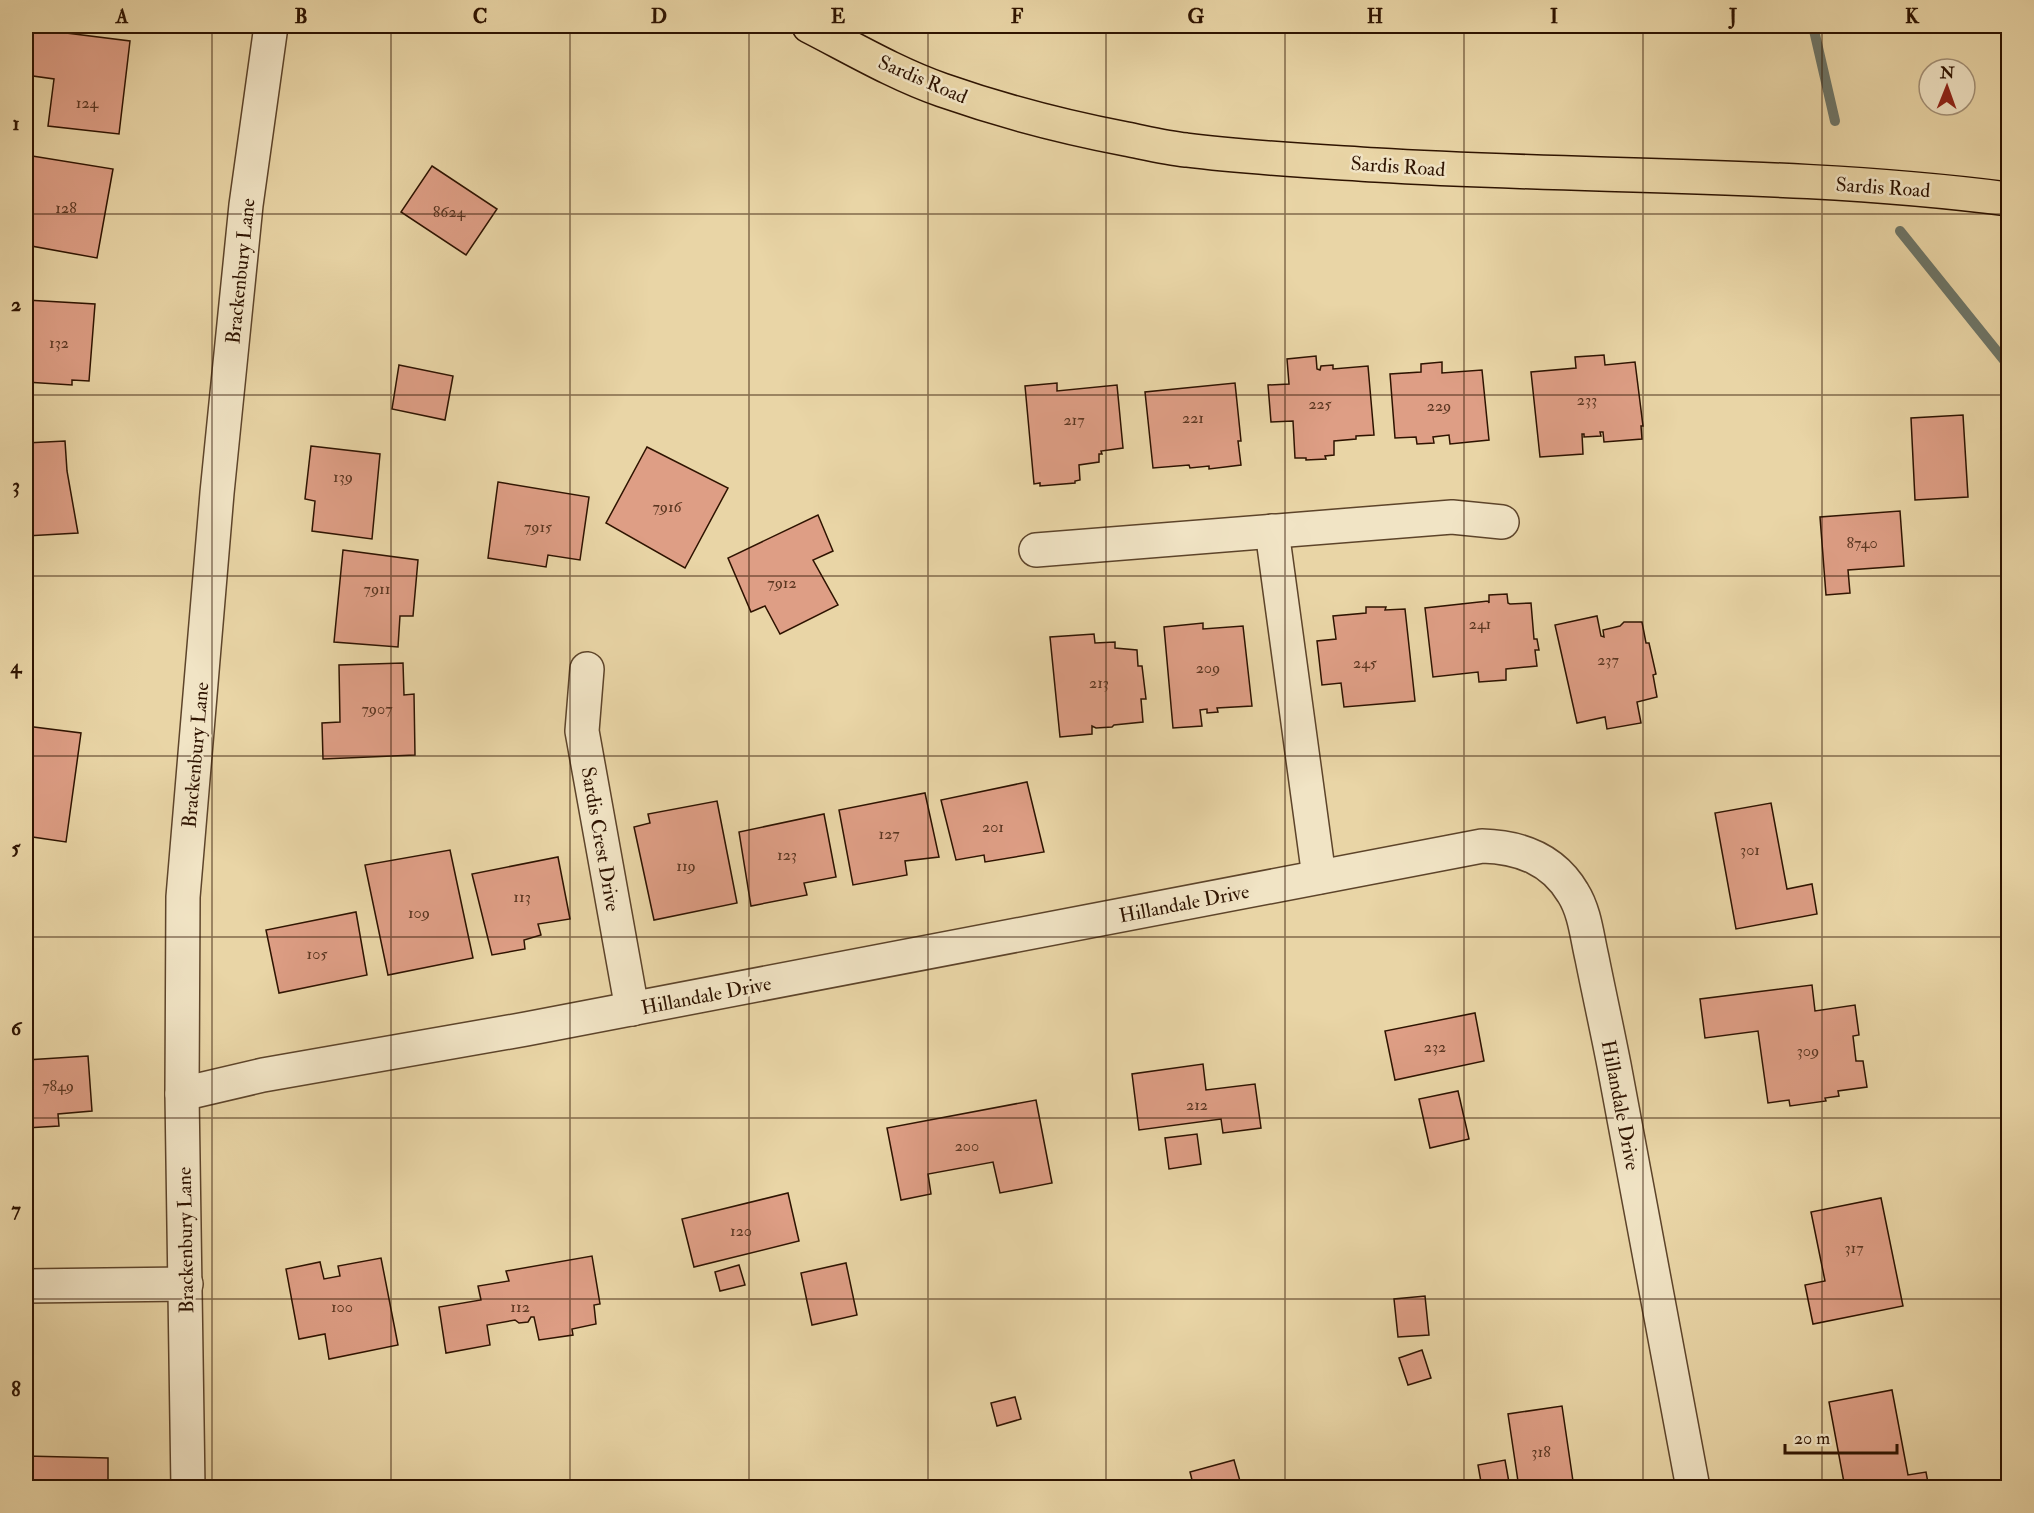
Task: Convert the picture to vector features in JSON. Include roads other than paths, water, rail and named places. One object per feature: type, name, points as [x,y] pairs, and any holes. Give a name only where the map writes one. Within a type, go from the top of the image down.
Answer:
[{"type":"main road","name":"Sardis Road","points":[[809,26],[897,71],[949,92],[1076,129],[1184,150],[1456,170],[1778,180],[1949,192],[2008,199]]},
{"type":"street","name":"Brackenbury Lane","points":[[188,1488],[182,1094],[184,886],[217,493],[244,228],[272,26]]},
{"type":"street","points":[[1036,550],[1452,517],[1502,522]]},
{"type":"street","points":[[1272,531],[1319,877]]},
{"type":"street","name":"Sardis Crest Drive","points":[[587,669],[582,731],[632,1009]]},
{"type":"street","name":"Hillandale Drive","points":[[182,1094],[262,1075],[632,1009],[1482,846],[1503,846],[1523,851],[1549,865],[1565,880],[1575,896],[1583,917],[1608,1033],[1693,1488]]},
{"type":"street","points":[[26,1286],[186,1284]]},
{"type":"waterway","points":[[1813,26],[1835,121]]},
{"type":"waterway","points":[[1900,231],[2008,365]]}]
